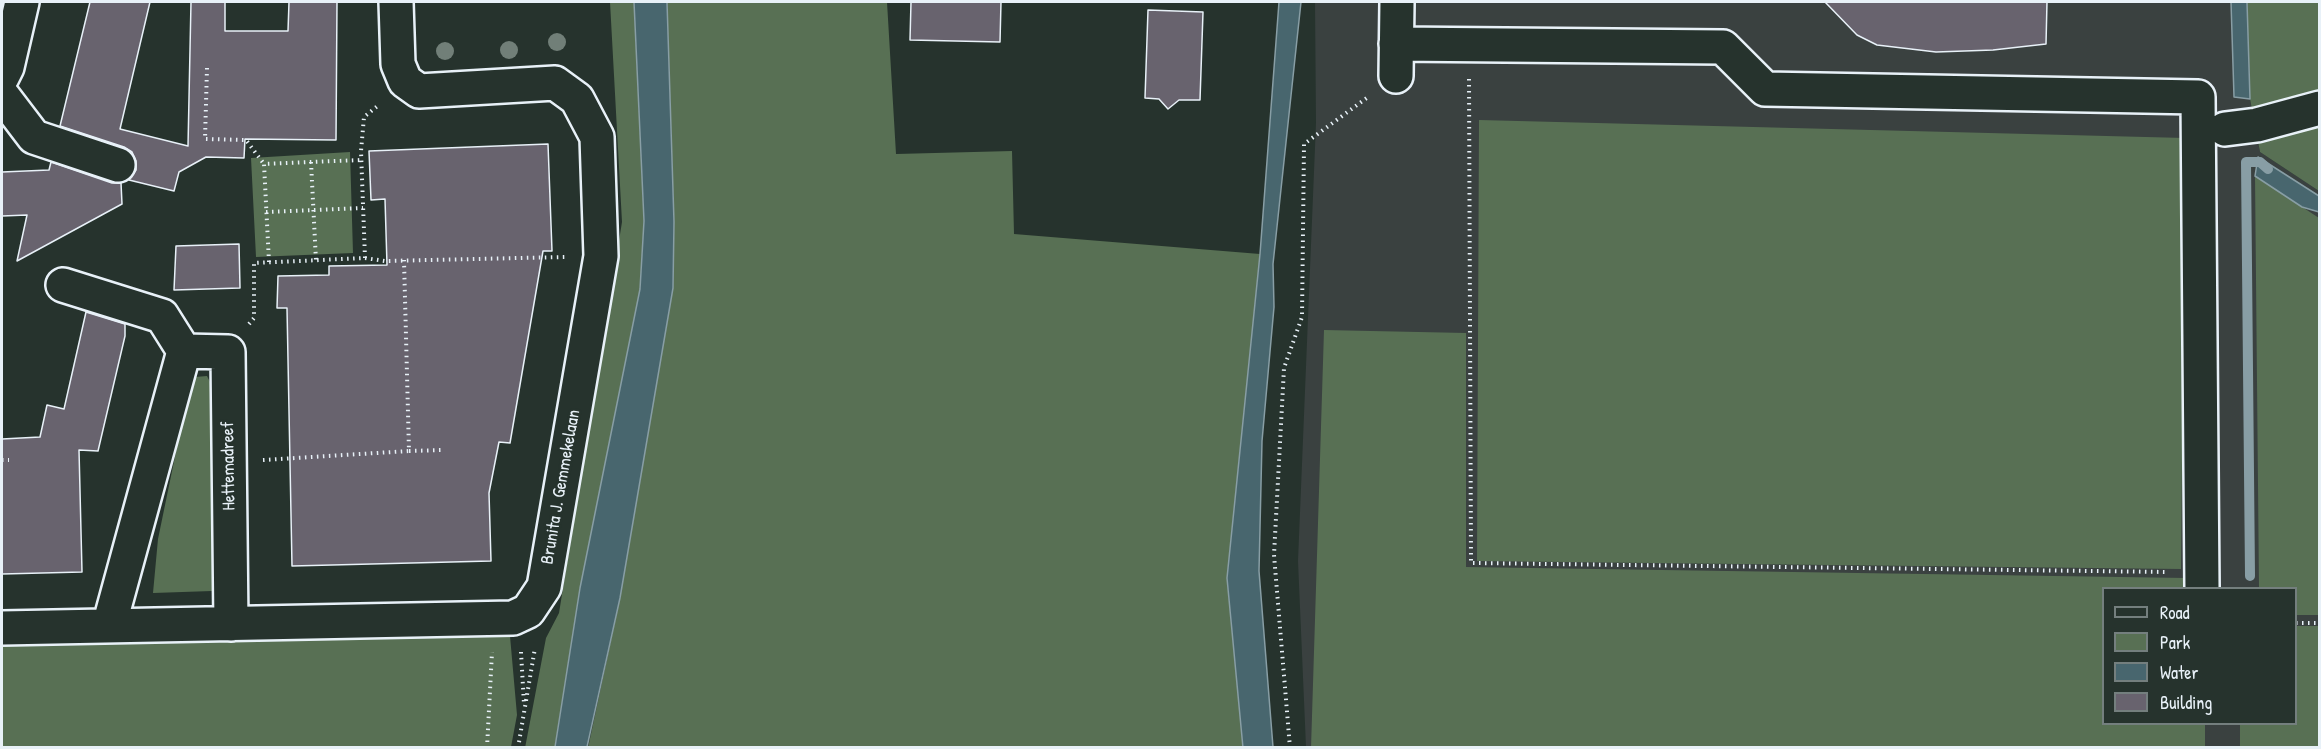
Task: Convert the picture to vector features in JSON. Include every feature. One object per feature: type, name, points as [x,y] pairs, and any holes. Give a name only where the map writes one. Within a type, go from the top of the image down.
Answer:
[{"type":"street","points":[[2,77],[7,67],[22,2]]},
{"type":"street","points":[[396,2],[398,64],[405,81]]},
{"type":"street","points":[[1397,2],[1396,60],[1468,45],[1723,47],[1765,89],[2198,97],[2201,581]]},
{"type":"street","name":"Brunita J. Gemmekelaan","points":[[405,81],[419,91],[555,83],[577,99],[597,137],[601,256],[544,586],[528,611],[503,618]]},
{"type":"street","points":[[2,95],[34,137],[118,165]]},
{"type":"street","points":[[2225,129],[2256,125],[2319,108]]},
{"type":"street","points":[[63,285],[162,316],[184,351],[109,626]]},
{"type":"street","points":[[184,351],[228,352]]},
{"type":"street","name":"Hettemadreef","points":[[228,352],[231,624]]},
{"type":"street","points":[[2,628],[503,618]]},
{"type":"path","points":[[1468,45],[1471,563],[2201,581]]},
{"type":"path","points":[[1290,747],[1274,555],[1284,368],[1302,317],[1304,144],[1396,60]]},
{"type":"path","points":[[207,68],[206,139],[246,140],[264,164],[268,262]]},
{"type":"path","points":[[365,258],[361,159],[364,117],[405,81]]},
{"type":"path","points":[[264,164],[361,159]]},
{"type":"path","points":[[311,162],[316,261]]},
{"type":"path","points":[[266,212],[363,208]]},
{"type":"path","points":[[228,352],[254,318],[254,263],[365,258],[385,261],[601,256]]},
{"type":"path","points":[[405,260],[409,451]]},
{"type":"path","points":[[229,462],[442,450]]},
{"type":"path","points":[[2,460],[9,460]]},
{"type":"path","points":[[503,618],[520,636],[525,714],[518,747]]},
{"type":"path","points":[[488,747],[503,618]]},
{"type":"path","points":[[2297,623],[2319,622]]},
{"type":"shaded area","points":[[1315,2],[2247,2],[2250,99],[2260,152],[2319,191],[2319,747],[1306,747],[1298,561],[1316,123]]},
{"type":"green space","points":[[610,2],[634,2],[644,221],[640,289],[580,588],[555,747],[525,748],[546,638],[559,613],[622,222]]},
{"type":"green space","points":[[667,2],[887,2],[896,154],[1012,151],[1014,234],[1260,254],[1227,578],[1243,747],[588,748],[620,598],[673,288],[674,222]]},
{"type":"green space","points":[[2247,2],[2319,2],[2319,191],[2260,152],[2250,99]]},
{"type":"green space","points":[[1479,120],[2185,138],[2181,569],[1477,561]]},
{"type":"green space","points":[[350,152],[353,253],[256,257],[251,158]]},
{"type":"green space","points":[[2255,176],[2319,218],[2319,615],[2297,615],[2297,587],[2259,587]]},
{"type":"green space","points":[[1324,330],[1466,333],[1466,567],[2186,578],[2186,587],[2102,587],[2102,725],[2205,725],[2205,748],[1311,748]]},
{"type":"green space","points":[[207,376],[212,386],[221,583],[212,591],[153,593],[158,539],[190,384],[195,377]]},
{"type":"green space","points":[[2297,626],[2319,626],[2319,747],[2240,747],[2240,725],[2297,725]]},
{"type":"green space","points":[[317,635],[510,636],[517,715],[511,747],[2,747],[2,645]]},
{"type":"water","points":[[634,2],[667,2],[674,222],[673,288],[620,598],[587,747],[555,747],[580,588],[640,289],[644,221]]},
{"type":"water","points":[[1279,2],[1301,2],[1273,264],[1274,307],[1262,441],[1259,571],[1273,747],[1243,748],[1227,578],[1260,254]]},
{"type":"water","points":[[2231,2],[2247,2],[2250,99],[2234,97]]},
{"type":"water","points":[[2258,157],[2319,196],[2319,212],[2302,207],[2255,176]]},
{"type":"building","points":[[90,2],[150,2],[120,129],[188,146],[191,2],[225,2],[225,31],[288,31],[289,2],[337,2],[336,140],[245,139],[244,158],[206,157],[179,172],[174,191],[129,180],[136,170],[136,161],[132,152],[124,147],[60,126]]},
{"type":"building","points":[[911,2],[1001,2],[1000,42],[910,40]]},
{"type":"building","points":[[1825,2],[2047,2],[2046,44],[1993,50],[1936,52],[1877,45],[1857,35]]},
{"type":"building","points":[[1148,10],[1203,12],[1200,100],[1179,100],[1168,109],[1159,99],[1145,98]]},
{"type":"building","points":[[548,144],[552,251],[543,251],[510,443],[499,442],[489,493],[491,561],[292,566],[287,308],[277,308],[278,276],[329,275],[329,266],[387,265],[385,199],[371,200],[369,151]]},
{"type":"building","points":[[51,162],[112,183],[121,183],[122,204],[17,261],[27,215],[2,216],[2,172],[49,170]]},
{"type":"building","points":[[239,244],[240,288],[174,290],[176,246]]},
{"type":"building","points":[[86,312],[125,324],[125,336],[98,451],[79,450],[82,572],[2,574],[2,439],[40,437],[47,405],[64,409]]},
{"type":"waterway","points":[[2250,576],[2246,162],[2260,162],[2268,169]]}]
